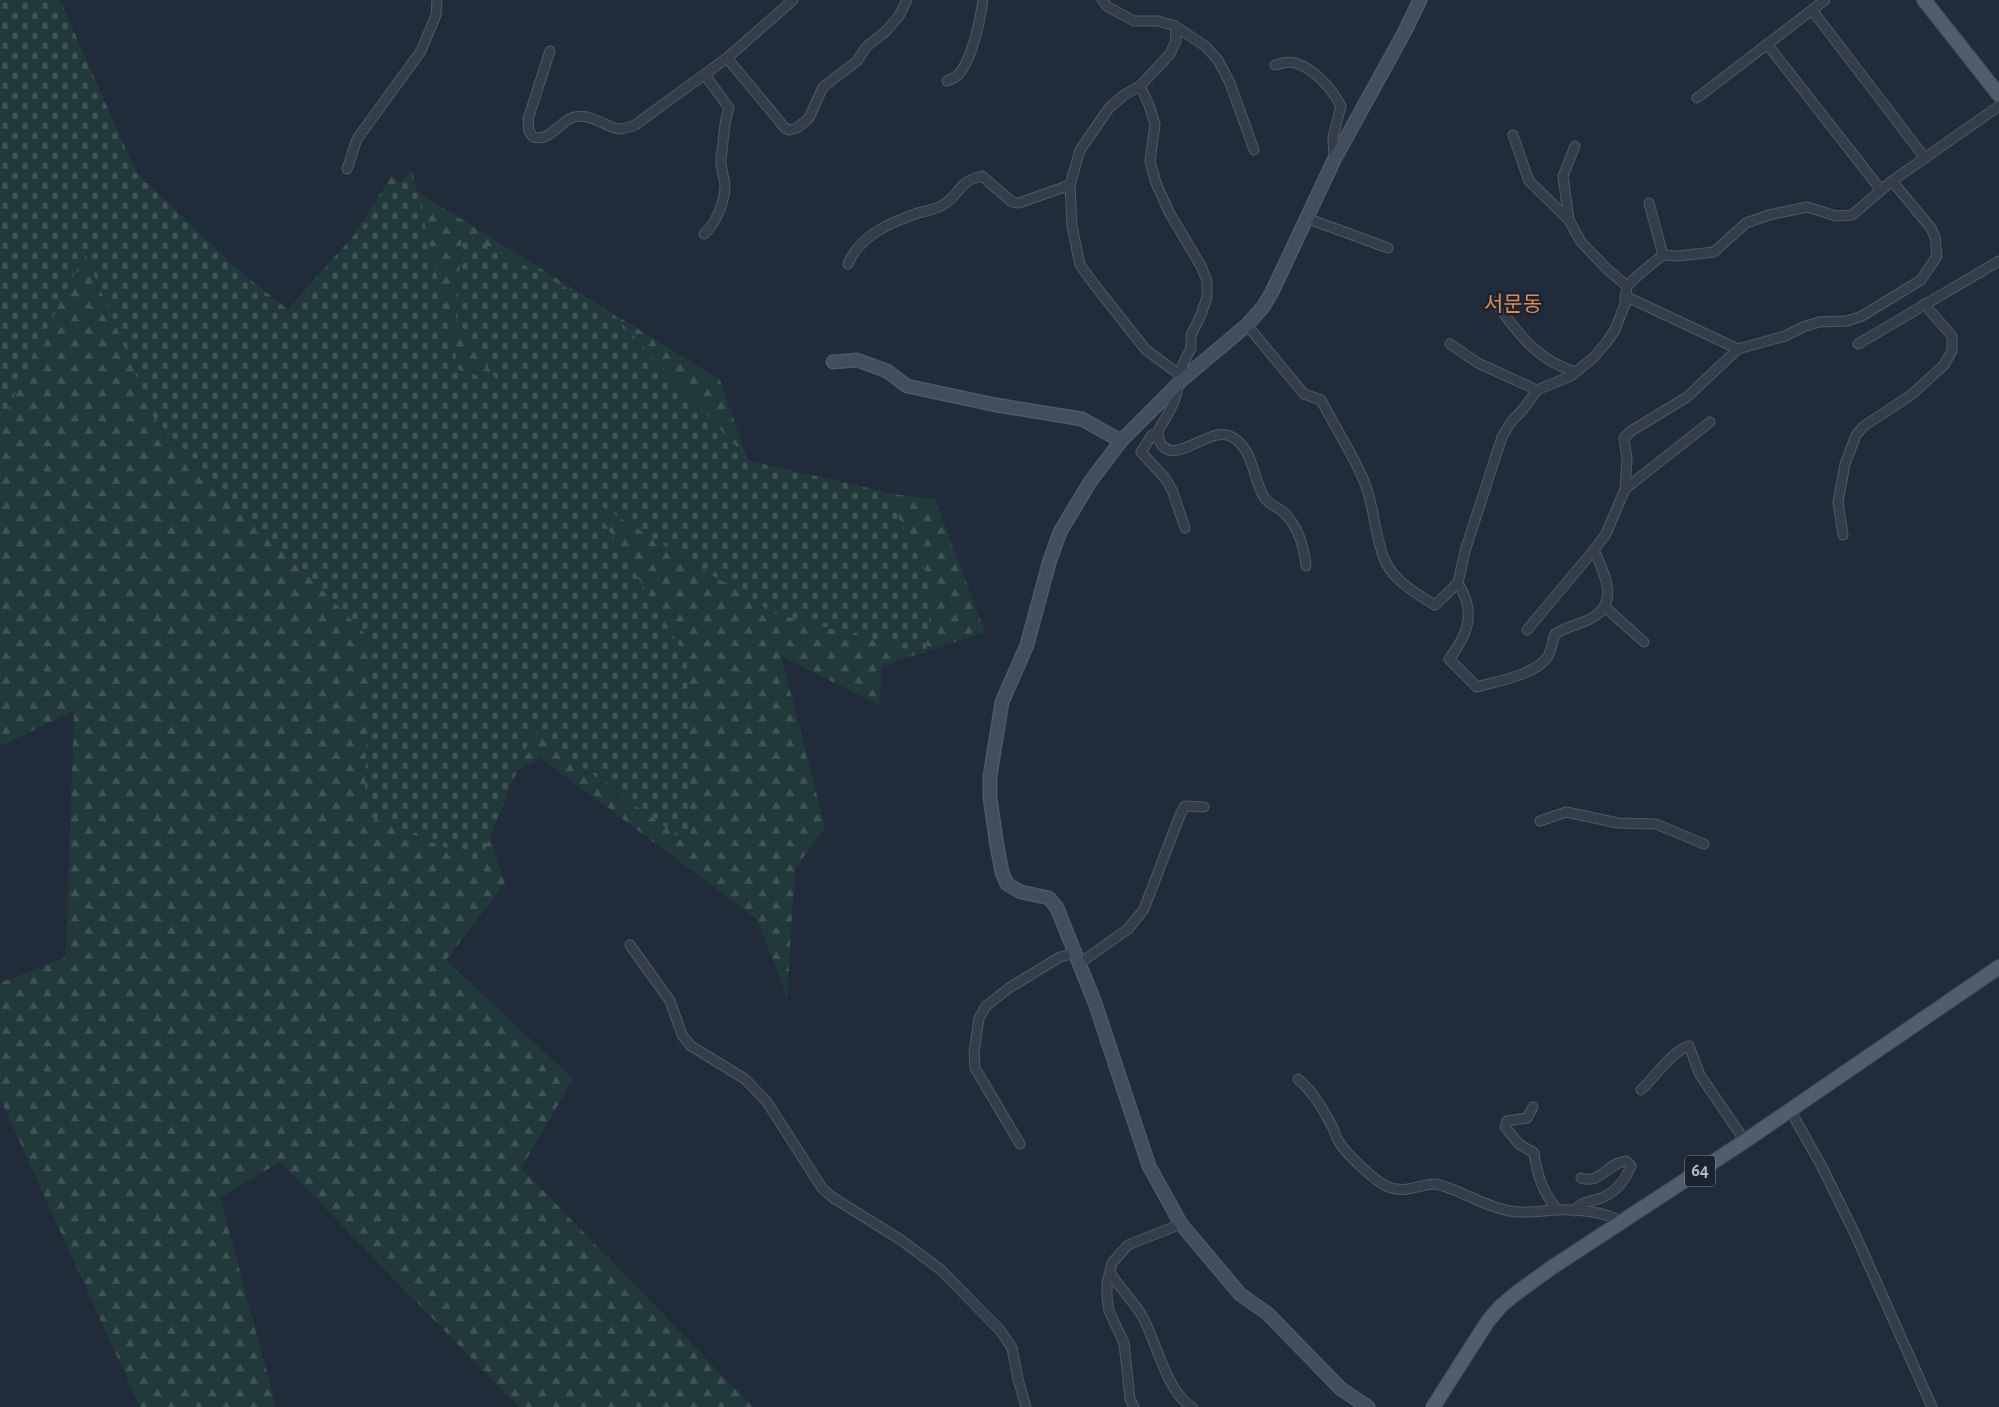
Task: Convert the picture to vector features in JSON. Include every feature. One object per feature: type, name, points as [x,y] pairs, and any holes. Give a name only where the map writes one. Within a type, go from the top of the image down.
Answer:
[{"type":"main road","points":[[1924,0],[1999,95]]},
{"type":"main road","name":"64","points":[[1433,1407],[1488,1321],[1501,1306],[1551,1268],[1745,1141],[1999,967]]},
{"type":"street","points":[[347,169],[357,139],[421,51],[436,15],[437,0]]},
{"type":"street","points":[[550,51],[528,119],[529,131],[533,137],[538,139],[547,136],[574,117],[590,118],[622,129],[635,125],[727,58],[793,0]]},
{"type":"street","points":[[727,58],[785,128],[796,128],[809,118],[823,87],[857,60],[866,47],[886,31],[899,16],[907,0]]},
{"type":"street","points":[[947,81],[957,77],[966,62],[982,0]]},
{"type":"street","points":[[1102,0],[1108,8],[1134,21],[1158,21],[1175,26],[1205,46],[1218,60],[1230,83],[1254,150]]},
{"type":"street","points":[[1368,1407],[1341,1389],[1268,1314],[1240,1294],[1182,1224],[1149,1166],[1078,958],[1057,908],[1050,898],[1021,892],[1007,884],[1002,872],[997,846],[990,798],[990,776],[1002,702],[1027,645],[1049,563],[1060,532],[1090,482],[1121,441],[1181,381],[1247,325],[1264,307],[1334,160],[1420,0]]},
{"type":"street","points":[[1696,98],[1825,0]]},
{"type":"street","points":[[1812,10],[1925,158]]},
{"type":"street","points":[[1175,26],[1176,41],[1170,54],[1140,86],[1124,95],[1109,108],[1080,150],[1070,185],[1072,226],[1080,265],[1146,350],[1181,381]]},
{"type":"street","points":[[1767,44],[1881,190]]},
{"type":"street","points":[[1275,65],[1294,62],[1307,69],[1327,85],[1337,98],[1341,106],[1333,137],[1334,160]]},
{"type":"street","points":[[704,234],[711,228],[718,213],[725,187],[721,159],[724,120],[728,108],[705,74]]},
{"type":"street","points":[[1140,86],[1150,105],[1155,124],[1150,161],[1156,183],[1169,212],[1201,266],[1207,281],[1207,297],[1201,316],[1191,334],[1191,348],[1182,366],[1181,381],[1174,402],[1158,433],[1159,441],[1167,450],[1175,451],[1188,448],[1209,436],[1222,434],[1235,439],[1249,456],[1265,498],[1286,515],[1300,536],[1305,552],[1306,566]]},
{"type":"street","points":[[1247,325],[1304,394],[1321,400],[1364,482],[1387,564],[1404,584],[1435,605],[1458,583],[1465,551],[1502,437],[1510,422],[1524,408],[1537,390],[1571,376],[1593,358],[1615,330],[1625,304],[1627,286],[1643,270],[1664,255],[1678,256],[1714,252],[1746,223],[1769,215],[1807,206],[1836,216],[1852,215],[1892,181],[1999,106]]},
{"type":"street","points":[[1514,135],[1529,181],[1569,220],[1581,242],[1607,269],[1627,286]]},
{"type":"street","points":[[1569,220],[1563,176],[1575,146]]},
{"type":"street","points":[[848,264],[853,252],[864,241],[894,222],[943,205],[954,196],[961,185],[971,178],[982,176],[1012,202],[1019,203],[1070,185]]},
{"type":"street","points":[[1527,630],[1594,550],[1610,526],[1625,489],[1627,459],[1624,438],[1631,431],[1687,397],[1738,349],[1785,336],[1803,327],[1820,322],[1847,321],[1862,316],[1921,280],[1937,256],[1934,237],[1930,228],[1892,181]]},
{"type":"street","points":[[1649,202],[1664,255]]},
{"type":"street","points":[[1306,218],[1388,248]]},
{"type":"street","points":[[1858,344],[1999,261]]},
{"type":"street","points":[[1625,296],[1738,349]]},
{"type":"street","points":[[1495,302],[1522,338],[1539,355],[1559,366],[1576,372]]},
{"type":"street","points":[[1843,535],[1838,502],[1845,464],[1856,434],[1871,420],[1911,395],[1944,365],[1952,351],[1952,336],[1924,304]]},
{"type":"street","points":[[1450,344],[1478,364],[1537,390]]},
{"type":"street","points":[[833,362],[858,360],[887,371],[907,386],[1082,419],[1121,441]]},
{"type":"street","points":[[1625,489],[1710,422]]},
{"type":"street","points":[[1158,433],[1152,435],[1140,452],[1165,478],[1172,490],[1184,528]]},
{"type":"street","points":[[1458,583],[1467,598],[1470,612],[1460,644],[1449,659],[1477,687],[1531,670],[1542,664],[1550,654],[1556,634],[1597,616],[1605,607],[1608,592],[1606,577],[1594,550]]},
{"type":"street","points":[[1605,607],[1644,642]]},
{"type":"street","points":[[1020,1144],[974,1068],[974,1052],[979,1018],[986,1006],[1017,982],[1060,957],[1078,958],[1128,929],[1144,909],[1185,806],[1204,807]]},
{"type":"street","points":[[1540,821],[1566,812],[1618,823],[1656,824],[1704,844]]},
{"type":"street","points":[[630,945],[670,1000],[682,1035],[691,1046],[745,1079],[767,1102],[822,1188],[832,1197],[901,1240],[941,1270],[1000,1330],[1012,1348],[1026,1407]]},
{"type":"street","points":[[1641,1090],[1670,1059],[1684,1047],[1689,1046],[1700,1075],[1745,1141]]},
{"type":"street","points":[[1298,1079],[1318,1100],[1338,1141],[1349,1156],[1386,1186],[1415,1189],[1435,1184],[1463,1192],[1488,1205],[1510,1211],[1531,1213],[1557,1210],[1574,1211],[1612,1216],[1621,1222]]},
{"type":"street","points":[[1534,1107],[1527,1118],[1508,1121],[1505,1127],[1518,1144],[1534,1153],[1537,1174],[1546,1196],[1557,1210]]},
{"type":"street","points":[[1790,1110],[1821,1165],[1856,1236],[1932,1407]]},
{"type":"street","points":[[1574,1211],[1580,1204],[1610,1193],[1622,1183],[1631,1166],[1626,1161],[1616,1162],[1594,1179],[1587,1180],[1581,1178]]},
{"type":"street","points":[[1134,1407],[1130,1399],[1124,1343],[1109,1311],[1107,1283],[1111,1274],[1112,1263],[1128,1245],[1182,1224]]},
{"type":"street","points":[[1111,1274],[1119,1288],[1141,1313],[1167,1373],[1185,1403],[1192,1407]]},
{"type":"green space","points":[[0,0],[60,0],[136,172],[284,314],[412,170],[459,370],[497,381],[456,319],[462,232],[611,312],[750,461],[886,492],[932,585],[926,654],[773,613],[590,499],[687,658],[690,845],[533,731],[480,862],[364,814],[371,640],[154,418],[85,253],[3,418],[0,414]]},
{"type":"green space","points":[[0,10],[117,175],[299,318],[392,176],[720,380],[754,478],[935,499],[985,632],[882,666],[879,705],[781,656],[825,827],[795,869],[787,997],[757,919],[541,758],[474,791],[505,883],[446,960],[573,1079],[521,1168],[753,1407],[519,1407],[280,1162],[220,1197],[276,1407],[140,1407],[0,1098],[0,983],[66,957],[74,711],[0,746]]},
{"type":"district","name":"서문동","points":[[1513,304]]}]
